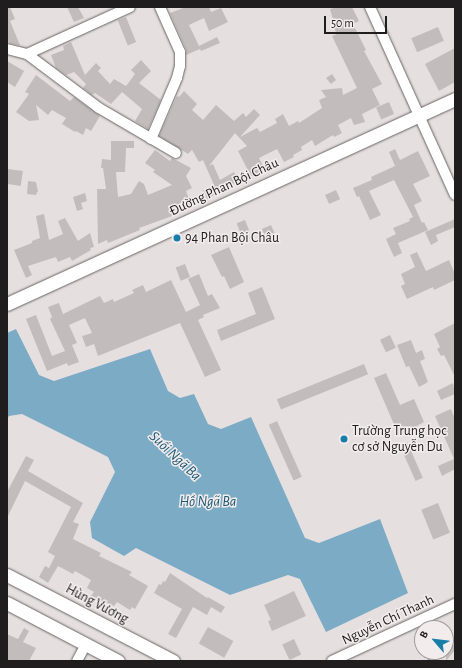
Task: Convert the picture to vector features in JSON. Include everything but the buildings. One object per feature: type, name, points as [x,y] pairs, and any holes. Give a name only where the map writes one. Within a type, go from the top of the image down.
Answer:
[{"type":"main road","name":"Đường Phan Bội Châu","points":[[7,304],[455,99]]},
{"type":"main road","name":"Hùng Vương","points":[[7,575],[173,661]]},
{"type":"main road","points":[[7,603],[118,661]]},
{"type":"street","points":[[28,54],[130,7]]},
{"type":"street","points":[[151,139],[177,78],[180,66],[178,46],[160,7]]},
{"type":"street","points":[[370,7],[455,195]]},
{"type":"street","points":[[7,49],[28,54],[99,108],[176,153]]},
{"type":"street","name":"Nguyễn Chí Thanh","points":[[332,661],[455,604]]},
{"type":"street","points":[[78,661],[86,644]]},
{"type":"water","name":"Hồ Ngã Ba","points":[[16,329],[39,375],[54,381],[150,349],[168,391],[180,398],[194,394],[208,424],[221,429],[251,417],[305,538],[319,543],[380,519],[408,593],[326,632],[300,579],[288,575],[230,595],[136,548],[124,556],[92,538],[90,522],[115,472],[108,457],[22,414],[9,416],[7,419],[7,333]]},
{"type":"place","name":"94 Phan Bội Châu","points":[[177,238]]},
{"type":"place","name":"Trường Trung học cơ sở Nguyễn Du","points":[[344,439]]},
{"type":"water label","name":"Suối Ngã Ba","points":[[175,456]]}]
